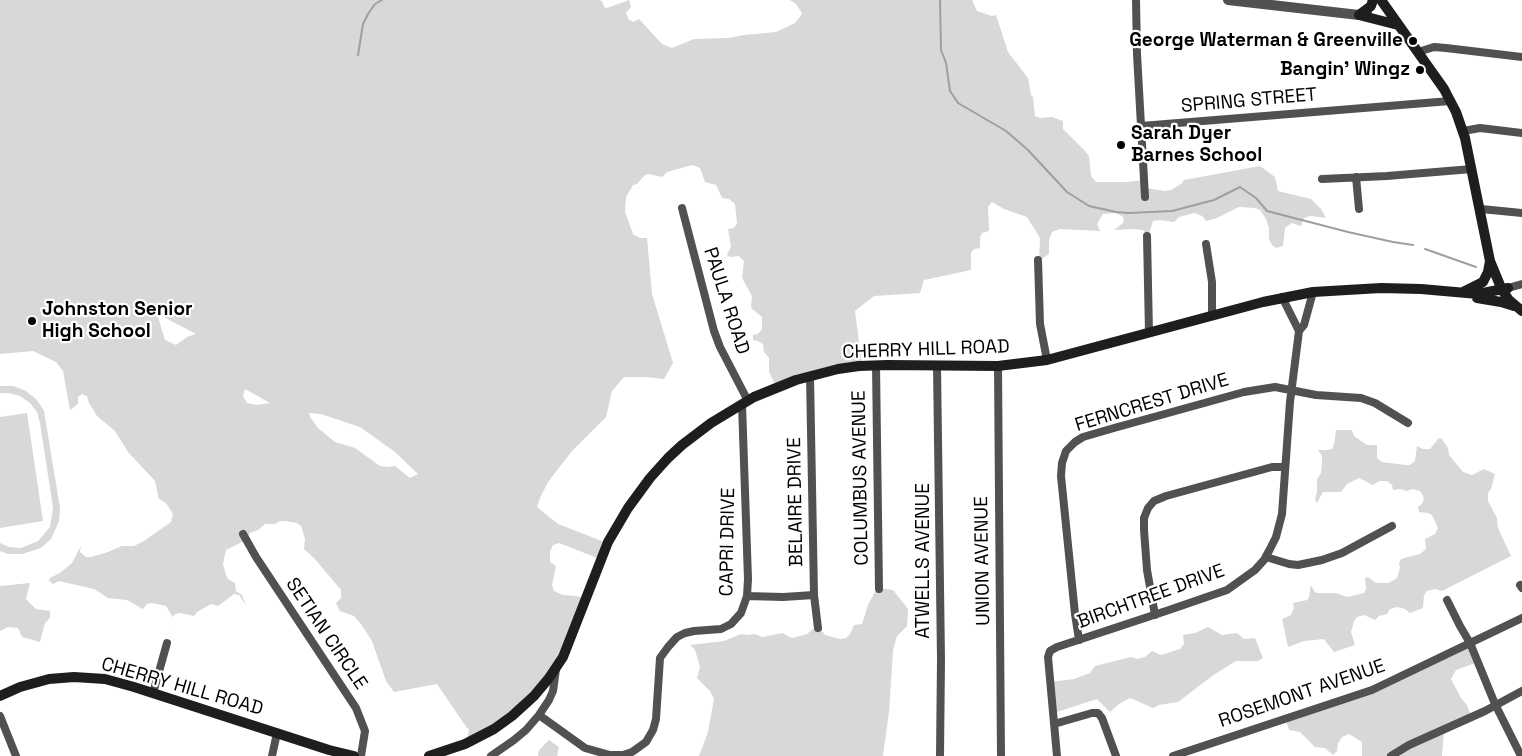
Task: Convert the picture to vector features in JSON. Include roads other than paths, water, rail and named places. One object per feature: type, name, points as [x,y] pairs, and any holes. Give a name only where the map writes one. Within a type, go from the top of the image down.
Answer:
[{"type":"main road","points":[[1364,14],[1371,6],[1373,0]]},
{"type":"main road","points":[[1364,14],[1382,2],[1450,101],[1463,131],[1481,209],[1490,261],[1505,289],[1520,308]]},
{"type":"main road","points":[[1364,14],[1398,25]]},
{"type":"main road","points":[[1481,209],[1484,212],[1505,289]]},
{"type":"main road","points":[[1462,293],[1483,282],[1488,272],[1490,261]]},
{"type":"main road","name":"CHERRY HILL ROAD","points":[[429,756],[465,744],[494,729],[528,702],[556,669],[578,624],[608,542],[628,508],[656,472],[682,445],[711,423],[745,402],[796,380],[838,369],[876,365],[998,366],[1047,360],[1282,297],[1313,292],[1381,288],[1478,294],[1505,289]]},
{"type":"main road","points":[[1437,290],[1448,294],[1501,302],[1520,308]]},
{"type":"main road","name":"CHERRY HILL ROAD","points":[[0,696],[42,680],[74,677],[105,679],[154,693],[328,750],[354,756]]},
{"type":"street","points":[[1136,0],[1145,197]]},
{"type":"street","points":[[1228,0],[1283,3],[1364,14]]},
{"type":"street","points":[[1418,52],[1434,47],[1522,57]]},
{"type":"street","name":"SPRING STREET","points":[[1141,126],[1450,101]]},
{"type":"street","points":[[1463,131],[1480,128],[1522,133]]},
{"type":"street","points":[[1322,179],[1450,172],[1472,168]]},
{"type":"street","points":[[1356,177],[1359,209]]},
{"type":"street","name":"PAULA ROAD","points":[[682,208],[717,339],[745,402]]},
{"type":"street","points":[[1481,209],[1522,213]]},
{"type":"street","points":[[1147,236],[1149,333]]},
{"type":"street","points":[[1206,244],[1212,282],[1212,316]]},
{"type":"street","points":[[1038,260],[1040,324],[1047,360]]},
{"type":"street","points":[[1505,289],[1522,284]]},
{"type":"street","name":"BIRCHTREE DRIVE","points":[[1054,724],[1048,666],[1049,653],[1052,649],[1227,590],[1247,577],[1266,557],[1280,526],[1291,389],[1299,331],[1304,324],[1313,292]]},
{"type":"street","points":[[1282,297],[1299,331]]},
{"type":"street","name":"COLUMBUS AVENUE","points":[[876,365],[879,589]]},
{"type":"street","name":"ATWELLS AVENUE","points":[[937,366],[941,659],[940,756]]},
{"type":"street","name":"UNION AVENUE","points":[[998,366],[1001,756]]},
{"type":"street","name":"BELAIRE DRIVE","points":[[810,376],[814,596],[818,628]]},
{"type":"street","name":"FERNCREST DRIVE","points":[[1079,640],[1061,484],[1062,463],[1066,451],[1075,442],[1083,437],[1244,392],[1275,387],[1316,395],[1361,398],[1374,403],[1408,423]]},
{"type":"street","name":"CAPRI DRIVE","points":[[539,715],[585,748],[610,755],[623,755],[632,752],[646,742],[653,730],[656,718],[660,658],[668,647],[678,637],[685,634],[694,631],[721,629],[731,624],[741,613],[747,596],[745,402]]},
{"type":"street","points":[[1155,615],[1147,570],[1144,530],[1144,518],[1148,508],[1154,501],[1272,467],[1285,467]]},
{"type":"street","points":[[1266,557],[1289,564],[1322,560],[1342,553],[1392,526]]},
{"type":"street","name":"SETIAN CIRCLE","points":[[243,534],[256,557],[356,708],[365,731],[361,756]]},
{"type":"street","points":[[747,596],[814,596]]},
{"type":"street","points":[[1448,600],[1470,643],[1495,704],[1521,756]]},
{"type":"street","name":"ROSEMONT AVENUE","points":[[1173,756],[1372,690],[1522,618]]},
{"type":"street","points":[[154,693],[167,643]]},
{"type":"street","points":[[491,756],[520,735],[539,715],[553,691],[556,669]]},
{"type":"street","points":[[1391,756],[1409,745],[1485,711],[1522,691]]},
{"type":"street","points":[[1057,756],[1054,724],[1092,713],[1100,714],[1116,756]]},
{"type":"street","points":[[0,716],[16,756]]},
{"type":"street","points":[[272,756],[277,733]]},
{"type":"waterway","points":[[358,55],[363,24],[375,4],[382,0]]},
{"type":"waterway","points":[[940,0],[941,50],[946,63],[950,91],[958,103],[1006,131],[1028,150],[1067,192],[1089,206],[1129,213],[1172,211],[1214,200],[1240,187],[1256,198],[1267,211],[1348,232],[1413,245]]},
{"type":"waterway","points":[[1425,249],[1476,267]]},
{"type":"place","name":"George Waterman & Greenville","points":[[1413,41]]},
{"type":"place","name":"Bangin' Wingz","points":[[1420,70]]},
{"type":"place","name":"Sarah Dyer Barnes School","points":[[1121,145]]},
{"type":"place","name":"Johnston Senior High School","points":[[32,321]]}]
